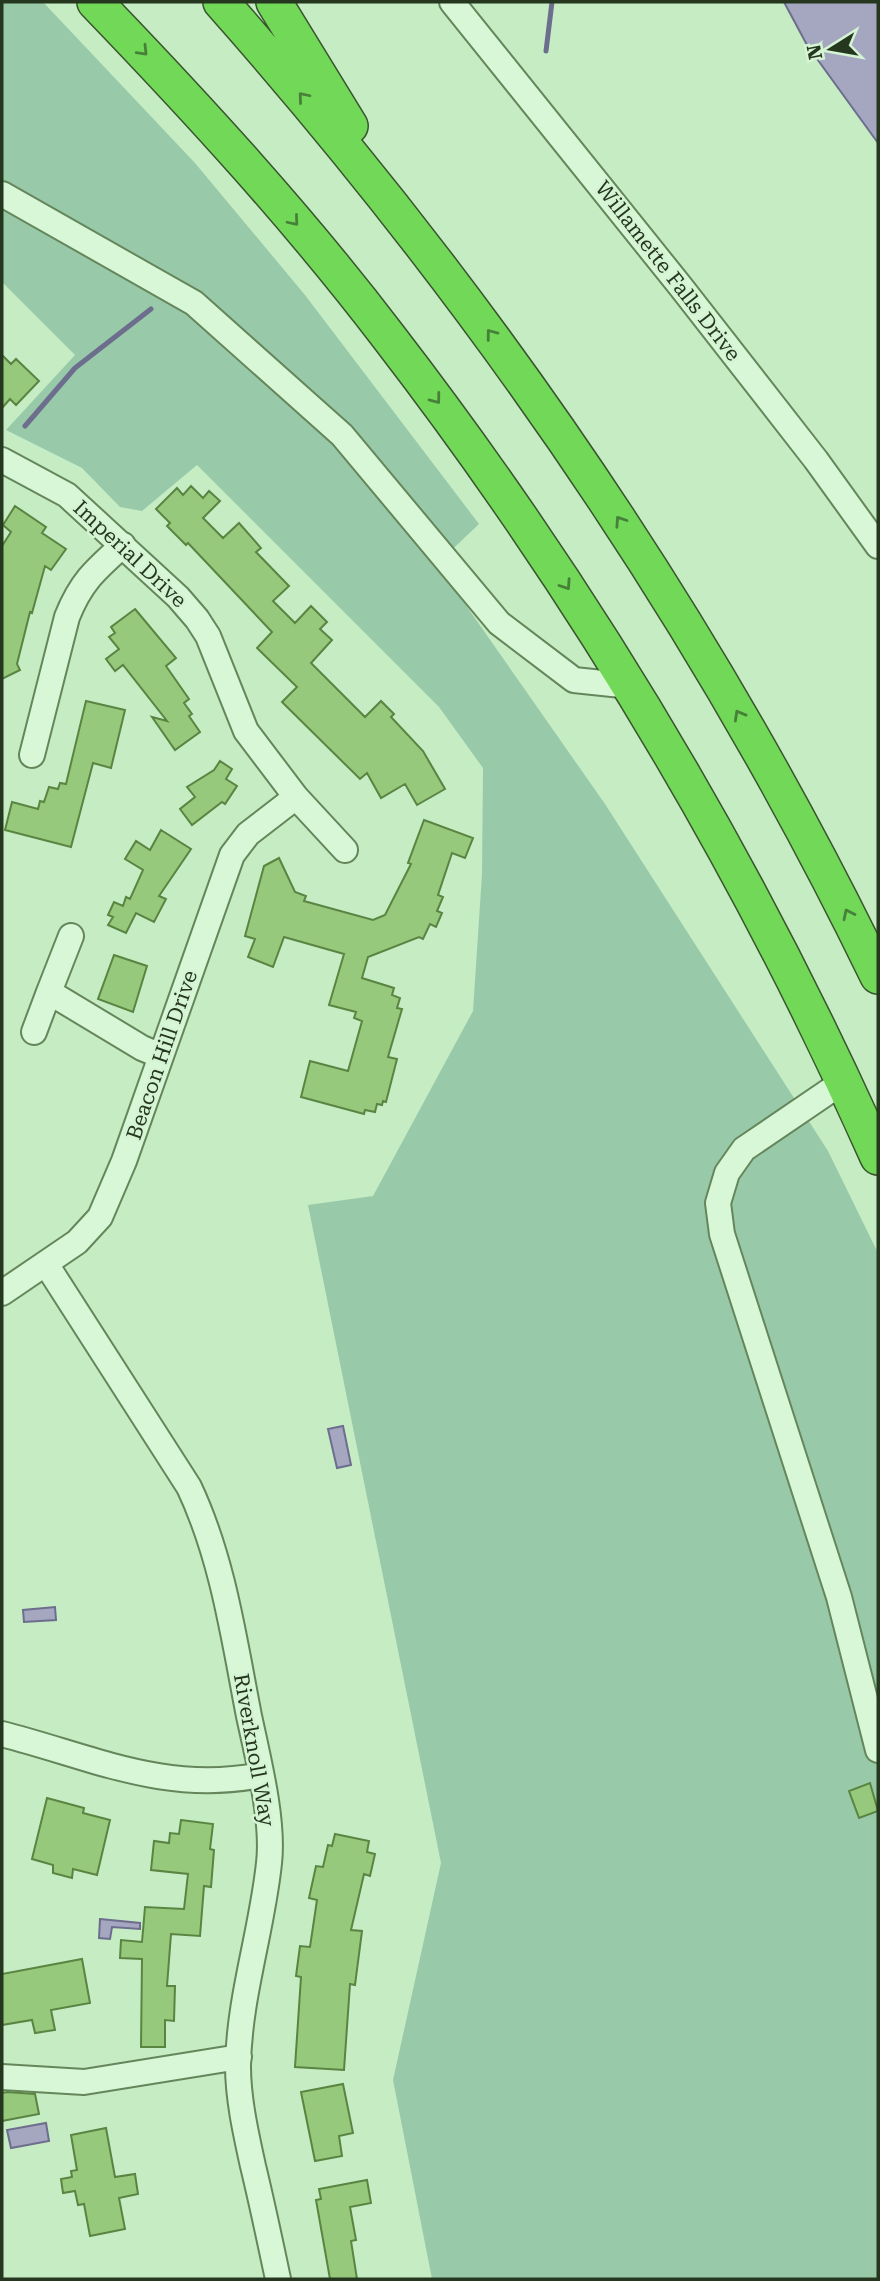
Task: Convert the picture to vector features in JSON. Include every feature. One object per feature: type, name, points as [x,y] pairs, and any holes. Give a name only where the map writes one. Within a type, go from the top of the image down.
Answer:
[{"type":"highway","points":[[96,2],[243,160],[386,333],[568,586],[631,686],[761,913],[844,1081],[878,1157]]},
{"type":"highway","points":[[220,2],[335,135],[424,245],[496,340],[642,554],[729,696],[836,890],[878,976]]},
{"type":"highway","points":[[274,2],[424,245]]},
{"type":"street","name":"Willamette Falls Drive","points":[[452,2],[681,287],[816,460],[878,546]]},
{"type":"street","points":[[2,194],[194,303],[342,435],[499,622],[574,680],[631,686]]},
{"type":"street","name":"Imperial Drive","points":[[2,460],[67,495],[178,597],[197,619],[214,648],[229,694],[246,731],[296,796],[345,850]]},
{"type":"street","points":[[33,755],[66,617],[82,585],[123,545]]},
{"type":"street","name":"Beacon Hill Drive","points":[[2,1293],[77,1241],[100,1217],[124,1161],[232,855],[248,834],[296,796]]},
{"type":"street","points":[[34,1032],[71,936]]},
{"type":"street","points":[[48,992],[142,1048],[161,1056]]},
{"type":"street","points":[[844,1081],[744,1149],[727,1173],[718,1203],[722,1234],[839,1597],[878,1750]]},
{"type":"street","name":"Riverknoll Way","points":[[46,1264],[184,1479],[205,1522],[225,1592],[261,1775],[269,1836],[270,1861],[247,1980],[239,2057],[240,2098],[248,2145],[278,2279]]},
{"type":"street","points":[[2,1734],[128,1771],[174,1780],[241,1779],[261,1775]]},
{"type":"street","points":[[2,2077],[84,2081],[239,2057]]},
{"type":"green space","points":[[2,2],[43,2],[195,163],[305,295],[479,524],[437,564],[605,804],[828,1151],[878,1253],[878,2279],[432,2279],[393,2080],[441,1863],[308,1205],[373,1196],[473,1011],[482,874],[483,768],[439,707],[197,465],[142,511],[120,507],[82,468],[6,430],[75,355],[2,282]]},
{"type":"water","points":[[784,2],[878,2],[878,143],[807,45]]},
{"type":"water","points":[[343,1426],[351,1465],[337,1468],[328,1429]]},
{"type":"water","points":[[55,1607],[56,1620],[24,1622],[23,1610]]},
{"type":"water","points":[[100,1919],[140,1923],[140,1929],[112,1927],[110,1939],[99,1938]]},
{"type":"water","points":[[46,2123],[49,2141],[11,2148],[7,2130]]},
{"type":"building","points":[[2,355],[11,364],[16,359],[39,381],[16,405],[10,399],[2,408]]},
{"type":"building","points":[[191,486],[203,498],[209,491],[220,501],[203,518],[223,538],[239,523],[261,548],[256,552],[289,586],[273,601],[295,623],[311,606],[327,622],[320,629],[332,640],[311,663],[365,717],[381,701],[394,714],[391,717],[423,751],[445,789],[417,805],[405,784],[381,798],[367,773],[360,779],[282,702],[297,687],[257,648],[272,632],[188,543],[186,545],[167,526],[170,523],[156,509],[177,488],[183,495]]},
{"type":"building","points":[[15,506],[46,527],[42,533],[66,549],[51,570],[45,566],[17,664],[20,670],[2,679],[2,546],[11,532],[3,525]]},
{"type":"building","points":[[135,609],[176,658],[166,666],[189,699],[184,703],[200,732],[175,750],[152,717],[167,721],[123,665],[115,671],[106,659],[119,649],[109,637],[115,633],[111,627]]},
{"type":"building","points":[[86,701],[125,710],[111,768],[93,763],[71,847],[5,830],[12,802],[38,809],[40,801],[44,802],[49,787],[58,789],[60,783],[66,784]]},
{"type":"building","points":[[220,761],[232,769],[226,779],[237,786],[225,804],[222,802],[192,825],[180,809],[195,797],[187,787],[214,770]]},
{"type":"building","points":[[424,820],[473,838],[465,858],[452,853],[438,895],[443,897],[437,911],[442,913],[436,927],[430,924],[423,939],[419,937],[368,957],[362,978],[394,988],[392,995],[400,998],[397,1008],[402,1009],[388,1057],[397,1059],[386,1102],[377,1104],[375,1112],[365,1110],[364,1114],[301,1097],[310,1061],[348,1071],[362,1021],[354,1018],[356,1012],[329,1005],[344,954],[284,937],[273,967],[248,957],[255,939],[245,936],[264,866],[279,858],[295,892],[306,896],[304,901],[373,920],[385,915],[411,864],[408,863]]},
{"type":"building","points":[[161,830],[191,849],[159,896],[166,899],[154,922],[136,913],[126,933],[108,925],[113,917],[108,915],[114,902],[123,906],[126,897],[130,899],[143,870],[125,859],[136,841],[150,850]]},
{"type":"building","points":[[114,955],[147,966],[133,1012],[98,999]]},
{"type":"building","points":[[870,1783],[878,1811],[859,1818],[849,1791]]},
{"type":"building","points":[[47,1798],[84,1808],[83,1813],[110,1820],[97,1875],[73,1869],[72,1878],[53,1873],[53,1865],[32,1859]]},
{"type":"building","points":[[181,1820],[213,1824],[210,1849],[214,1850],[211,1887],[204,1886],[200,1936],[171,1934],[167,1986],[175,1986],[174,2021],[165,2020],[165,2047],[141,2047],[142,1959],[120,1958],[121,1940],[142,1942],[145,1907],[184,1909],[188,1874],[151,1870],[154,1841],[169,1843],[170,1833],[179,1834]]},
{"type":"building","points":[[335,1834],[369,1841],[367,1852],[375,1854],[370,1876],[364,1874],[351,1930],[362,1931],[355,1985],[350,1984],[344,2070],[295,2067],[301,1977],[296,1976],[300,1946],[310,1947],[317,1900],[309,1898],[316,1866],[323,1867],[328,1845],[332,1846]]},
{"type":"building","points":[[82,1959],[90,2003],[51,2010],[55,2030],[35,2033],[32,2020],[2,2025],[2,1974]]},
{"type":"building","points":[[343,2084],[353,2133],[339,2136],[342,2156],[315,2161],[301,2092]]},
{"type":"building","points":[[2,2093],[35,2094],[39,2114],[2,2121]]},
{"type":"building","points":[[106,2128],[115,2177],[135,2174],[138,2194],[119,2198],[125,2229],[90,2236],[84,2204],[78,2205],[75,2191],[63,2193],[61,2179],[72,2177],[71,2171],[77,2170],[71,2135]]},
{"type":"building","points":[[367,2180],[371,2203],[350,2207],[356,2240],[351,2241],[357,2279],[330,2279],[316,2200],[321,2199],[319,2189]]},
{"type":"waterway","points":[[546,51],[552,2]]},
{"type":"waterway","points":[[25,426],[75,368],[151,309]]}]
